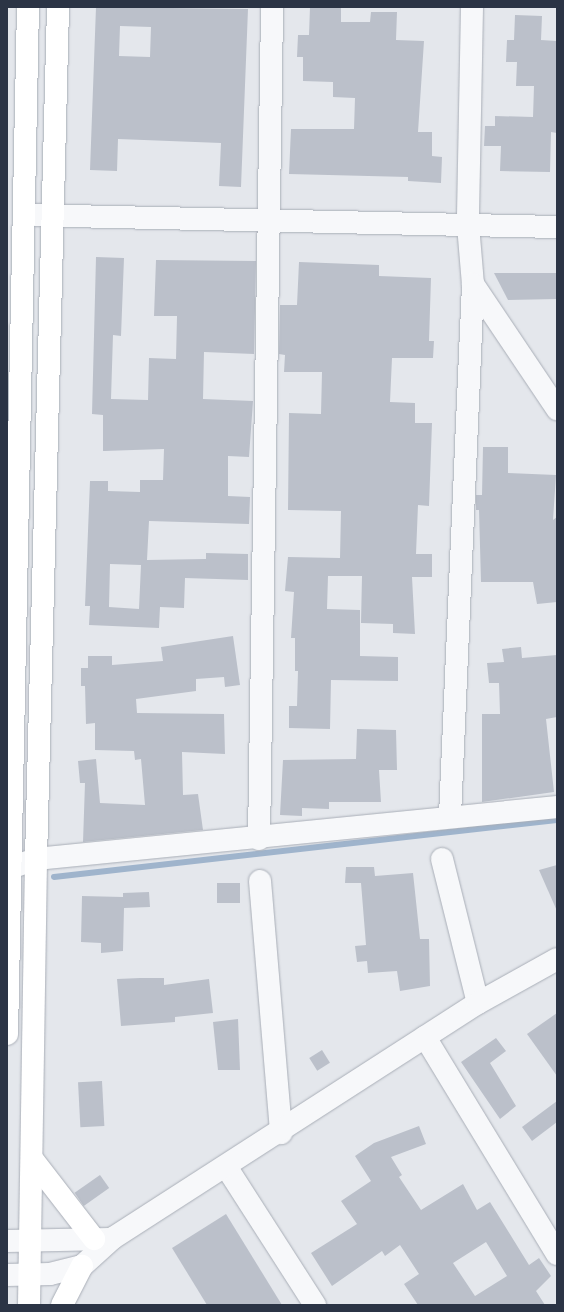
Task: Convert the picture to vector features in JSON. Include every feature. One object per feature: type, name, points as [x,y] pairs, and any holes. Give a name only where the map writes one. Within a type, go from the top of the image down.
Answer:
[{"type":"main road","points":[[7,1034],[14,312],[24,215],[28,7]]},
{"type":"main road","points":[[29,1305],[33,1160],[36,859],[58,7]]},
{"type":"main road","points":[[33,1160],[104,1239]]},
{"type":"main road","points":[[62,1305],[82,1266]]},
{"type":"street","points":[[259,839],[270,221],[272,7]]},
{"type":"street","points":[[450,816],[473,284],[468,225],[472,7]]},
{"type":"street","points":[[24,215],[557,227]]},
{"type":"street","points":[[473,284],[557,409]]},
{"type":"street","points":[[9,859],[36,859],[259,839],[450,816],[557,807]]},
{"type":"street","points":[[442,859],[478,1003]]},
{"type":"street","points":[[260,881],[281,1133]]},
{"type":"street","points":[[7,1275],[30,1274],[82,1266],[104,1239],[226,1168],[478,1003],[557,959]]},
{"type":"street","points":[[425,1037],[557,1254]]},
{"type":"street","points":[[226,1168],[315,1305]]},
{"type":"street","points":[[7,1241],[104,1239]]},
{"type":"building","points":[[96,7],[248,9],[241,187],[219,186],[221,143],[118,139],[117,171],[90,170]],"holes":[[[120,26],[151,27],[150,57],[119,56]]]},
{"type":"building","points":[[310,7],[341,7],[341,22],[370,22],[371,12],[397,12],[396,40],[424,41],[418,132],[432,132],[432,156],[442,157],[441,183],[408,181],[408,177],[289,174],[291,129],[354,129],[355,98],[333,97],[333,82],[303,81],[303,57],[297,57],[298,35],[309,35]]},
{"type":"building","points":[[515,15],[542,16],[541,40],[557,41],[557,133],[551,132],[550,172],[500,171],[501,146],[484,146],[485,126],[495,126],[495,116],[533,117],[534,86],[516,86],[517,62],[506,62],[507,40],[514,40]]},
{"type":"building","points":[[96,257],[124,258],[121,336],[113,335],[111,399],[148,400],[149,358],[176,359],[177,316],[154,316],[156,260],[256,261],[254,354],[204,352],[203,399],[253,401],[249,457],[228,456],[228,496],[250,497],[249,524],[149,521],[147,560],[206,559],[206,553],[248,554],[248,580],[185,578],[184,608],[160,607],[159,628],[89,625],[90,606],[85,606],[90,481],[108,481],[108,491],[140,492],[140,480],[163,480],[164,449],[103,451],[103,415],[92,414]],"holes":[[[110,564],[141,565],[139,609],[109,607]]]},
{"type":"building","points":[[299,262],[379,265],[379,276],[431,278],[429,341],[434,341],[433,358],[392,358],[390,402],[415,403],[415,423],[432,423],[429,506],[418,505],[416,554],[432,554],[432,577],[412,577],[415,634],[393,633],[393,624],[361,623],[362,576],[328,576],[327,609],[360,610],[360,656],[398,657],[398,681],[331,680],[330,729],[289,728],[289,706],[297,706],[298,671],[295,671],[295,638],[291,638],[294,592],[285,591],[288,557],[340,558],[341,511],[288,510],[289,413],[321,414],[322,372],[284,372],[285,355],[279,354],[280,305],[297,305]]},
{"type":"building","points":[[494,273],[557,273],[557,299],[508,300]]},
{"type":"building","points":[[483,447],[508,447],[508,473],[556,475],[553,520],[557,517],[557,602],[537,604],[533,582],[481,582],[479,510],[476,510],[476,495],[482,495]]},
{"type":"building","points":[[233,636],[240,685],[225,687],[224,677],[196,679],[196,691],[136,699],[137,713],[224,714],[225,754],[182,752],[183,795],[198,794],[203,830],[83,842],[85,783],[80,783],[78,761],[96,759],[100,803],[145,805],[141,759],[135,760],[134,751],[95,750],[95,723],[86,724],[85,686],[81,686],[81,668],[88,668],[88,656],[112,656],[112,665],[163,661],[161,647]]},
{"type":"building","points":[[521,647],[522,658],[557,655],[557,717],[546,719],[554,792],[482,802],[482,714],[500,714],[499,683],[489,683],[487,663],[504,662],[502,649]]},
{"type":"building","points":[[357,729],[396,730],[397,770],[379,770],[381,802],[329,802],[329,809],[302,808],[302,816],[280,815],[283,760],[356,759]]},
{"type":"building","points":[[557,865],[557,911],[539,870]]},
{"type":"building","points":[[346,867],[374,867],[375,876],[413,873],[420,939],[429,939],[430,986],[400,991],[397,971],[368,973],[367,961],[357,962],[355,946],[366,945],[361,883],[345,883]]},
{"type":"building","points":[[217,883],[240,883],[240,903],[217,903]]},
{"type":"building","points":[[149,892],[150,907],[124,908],[123,951],[101,953],[101,943],[81,942],[82,896],[123,897],[123,893]]},
{"type":"building","points":[[164,978],[164,985],[209,979],[213,1013],[175,1017],[175,1022],[121,1026],[117,979]]},
{"type":"building","points":[[557,1013],[557,1076],[527,1034]]},
{"type":"building","points":[[238,1019],[240,1070],[218,1070],[213,1022]]},
{"type":"building","points":[[496,1038],[506,1051],[490,1063],[516,1106],[500,1119],[461,1062]]},
{"type":"building","points":[[322,1050],[330,1063],[317,1071],[309,1058]]},
{"type":"building","points":[[102,1081],[104,1126],[80,1127],[78,1082]]},
{"type":"building","points":[[557,1101],[557,1122],[532,1141],[522,1127]]},
{"type":"building","points":[[419,1126],[426,1144],[391,1157],[402,1175],[399,1177],[421,1210],[463,1184],[477,1210],[490,1202],[529,1265],[539,1258],[551,1276],[536,1291],[545,1305],[418,1305],[404,1284],[419,1274],[400,1245],[385,1256],[382,1251],[332,1286],[311,1253],[357,1224],[341,1201],[371,1181],[355,1156],[374,1143]],"holes":[[[486,1242],[507,1276],[475,1296],[453,1263]]]},
{"type":"building","points":[[100,1175],[109,1188],[84,1206],[75,1193]]},
{"type":"building","points":[[226,1214],[282,1305],[207,1305],[172,1248]]},
{"type":"waterway","points":[[54,877],[557,820]]}]
